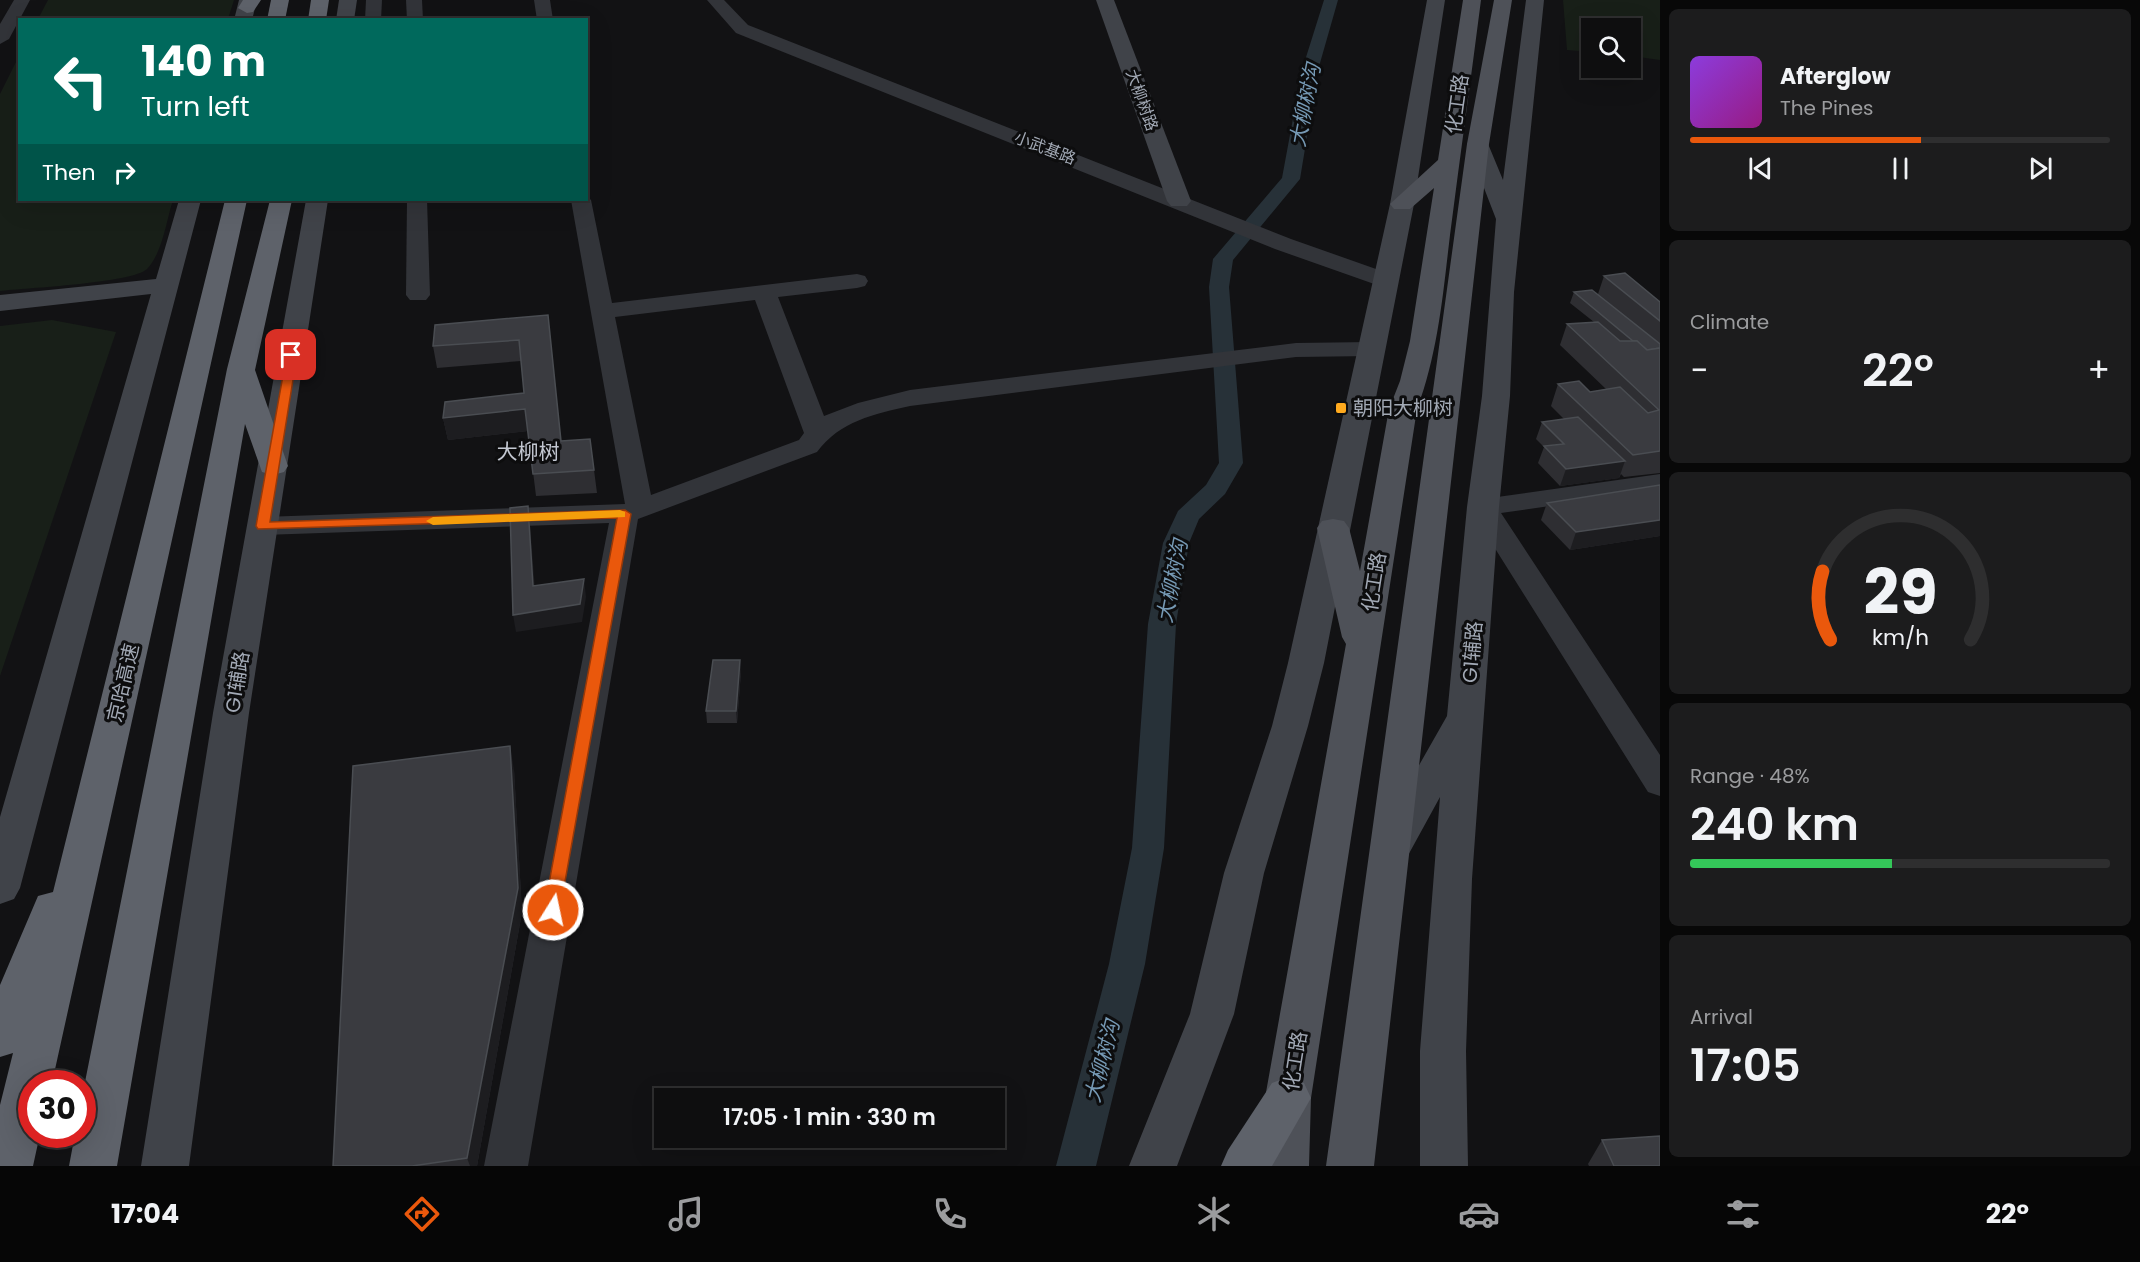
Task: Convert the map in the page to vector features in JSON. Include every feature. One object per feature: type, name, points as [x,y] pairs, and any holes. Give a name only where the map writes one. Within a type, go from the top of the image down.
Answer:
[{"type":"highway","points":[[276,18],[280,0]]},
{"type":"highway","points":[[316,18],[320,0]]},
{"type":"highway","points":[[219,201],[229,234]]},
{"type":"highway","name":"京哈高速","points":[[9,1166],[236,201]]},
{"type":"highway","points":[[93,1166],[241,369],[281,201]]},
{"type":"highway","points":[[241,369],[273,466]]},
{"type":"highway","points":[[0,1038],[92,812]]},
{"type":"highway","points":[[1245,1166],[1288,1098]]},
{"type":"main road","name":"化工路","points":[[1285,1166],[1288,1098],[1403,409],[1414,381],[1423,340],[1472,0]]},
{"type":"main road","name":"化工路","points":[[1350,1166],[1478,144],[1503,0]]},
{"type":"main road","points":[[1402,204],[1449,162]]},
{"type":"main road","points":[[1333,528],[1363,651]]},
{"type":"street","points":[[345,18],[348,0]]},
{"type":"street","points":[[373,18],[374,0]]},
{"type":"street","points":[[414,0],[415,18]]},
{"type":"street","points":[[542,0],[545,18]]},
{"type":"street","name":"小武基路","points":[[715,0],[742,29],[1179,201],[1282,244],[1385,280]]},
{"type":"street","name":"大柳树路","points":[[1105,0],[1179,201]]},
{"type":"street","points":[[1154,1166],[1212,1014],[1244,873],[1290,726],[1402,204],[1436,0]]},
{"type":"street","points":[[1508,219],[1514,189],[1526,54],[1535,0]]},
{"type":"street","points":[[0,4],[22,1]]},
{"type":"street","points":[[0,39],[22,1]]},
{"type":"street","name":"G1辅路","points":[[1444,1166],[1443,1051],[1452,879],[1483,507],[1496,396],[1501,292],[1508,219],[1478,144]]},
{"type":"street","points":[[0,888],[190,201]]},
{"type":"street","name":"G1辅路","points":[[165,1166],[231,712],[317,201]]},
{"type":"street","points":[[417,201],[418,295]]},
{"type":"street","points":[[506,1166],[632,511],[602,311],[580,201]]},
{"type":"street","points":[[602,311],[857,281]]},
{"type":"street","points":[[0,303],[167,285]]},
{"type":"street","points":[[764,292],[817,432]]},
{"type":"street","points":[[263,526],[632,511],[808,446],[817,432],[856,411],[910,398],[1271,353],[1371,349]]},
{"type":"street","points":[[1660,482],[1483,507],[1660,783]]},
{"type":"street","points":[[1391,849],[1467,713]]},
{"type":"shaded area","points":[[48,0],[234,0],[228,18],[39,18]]},
{"type":"shaded area","points":[[1563,0],[1660,0],[1660,60],[1641,57],[1641,18],[1581,18],[1581,51],[1567,50]]},
{"type":"shaded area","points":[[18,58],[18,201],[173,201],[157,254],[147,269],[122,278],[0,291],[0,94]]},
{"type":"shaded area","points":[[52,320],[116,332],[0,676],[0,326]]},
{"type":"building","points":[[1625,273],[1660,302],[1660,321],[1604,276]]},
{"type":"building","points":[[1592,290],[1660,344],[1660,348],[1647,350],[1637,341],[1633,341],[1574,292]]},
{"type":"building","points":[[548,315],[561,441],[590,439],[594,470],[533,474],[525,409],[443,418],[445,402],[524,393],[519,340],[433,346],[435,325]]},
{"type":"building","points":[[1598,322],[1620,341],[1637,341],[1647,350],[1660,348],[1660,451],[1633,455],[1558,384],[1579,381],[1590,392],[1620,387],[1648,413],[1659,410],[1567,324]]},
{"type":"building","points":[[1578,417],[1625,461],[1566,469],[1544,446],[1564,444],[1542,422]]},
{"type":"building","points":[[1660,485],[1660,520],[1576,532],[1547,503]]},
{"type":"building","points":[[528,506],[533,586],[584,579],[580,604],[513,615],[510,508]]},
{"type":"building","points":[[713,660],[740,660],[736,711],[706,711]]},
{"type":"building","points":[[510,746],[518,888],[467,1158],[412,1166],[333,1166],[353,766]]},
{"type":"building","points":[[1660,1136],[1660,1166],[1614,1166],[1602,1140]]},
{"type":"waterway","name":"大柳树沟","points":[[1076,1166],[1127,964],[1148,848],[1162,624],[1176,543],[1187,516],[1216,489],[1231,463],[1219,287],[1223,259],[1291,179],[1310,70],[1331,0]]},
{"type":"slow traffic","points":[[433,521],[620,514]]},
{"type":"place","name":"朝阳大柳树","points":[[1341,408]]},
{"type":"district","name":"大柳树","points":[[528,451]]},
{"type":"route","points":[[291,355],[263,526],[625,514],[553,910]]}]
